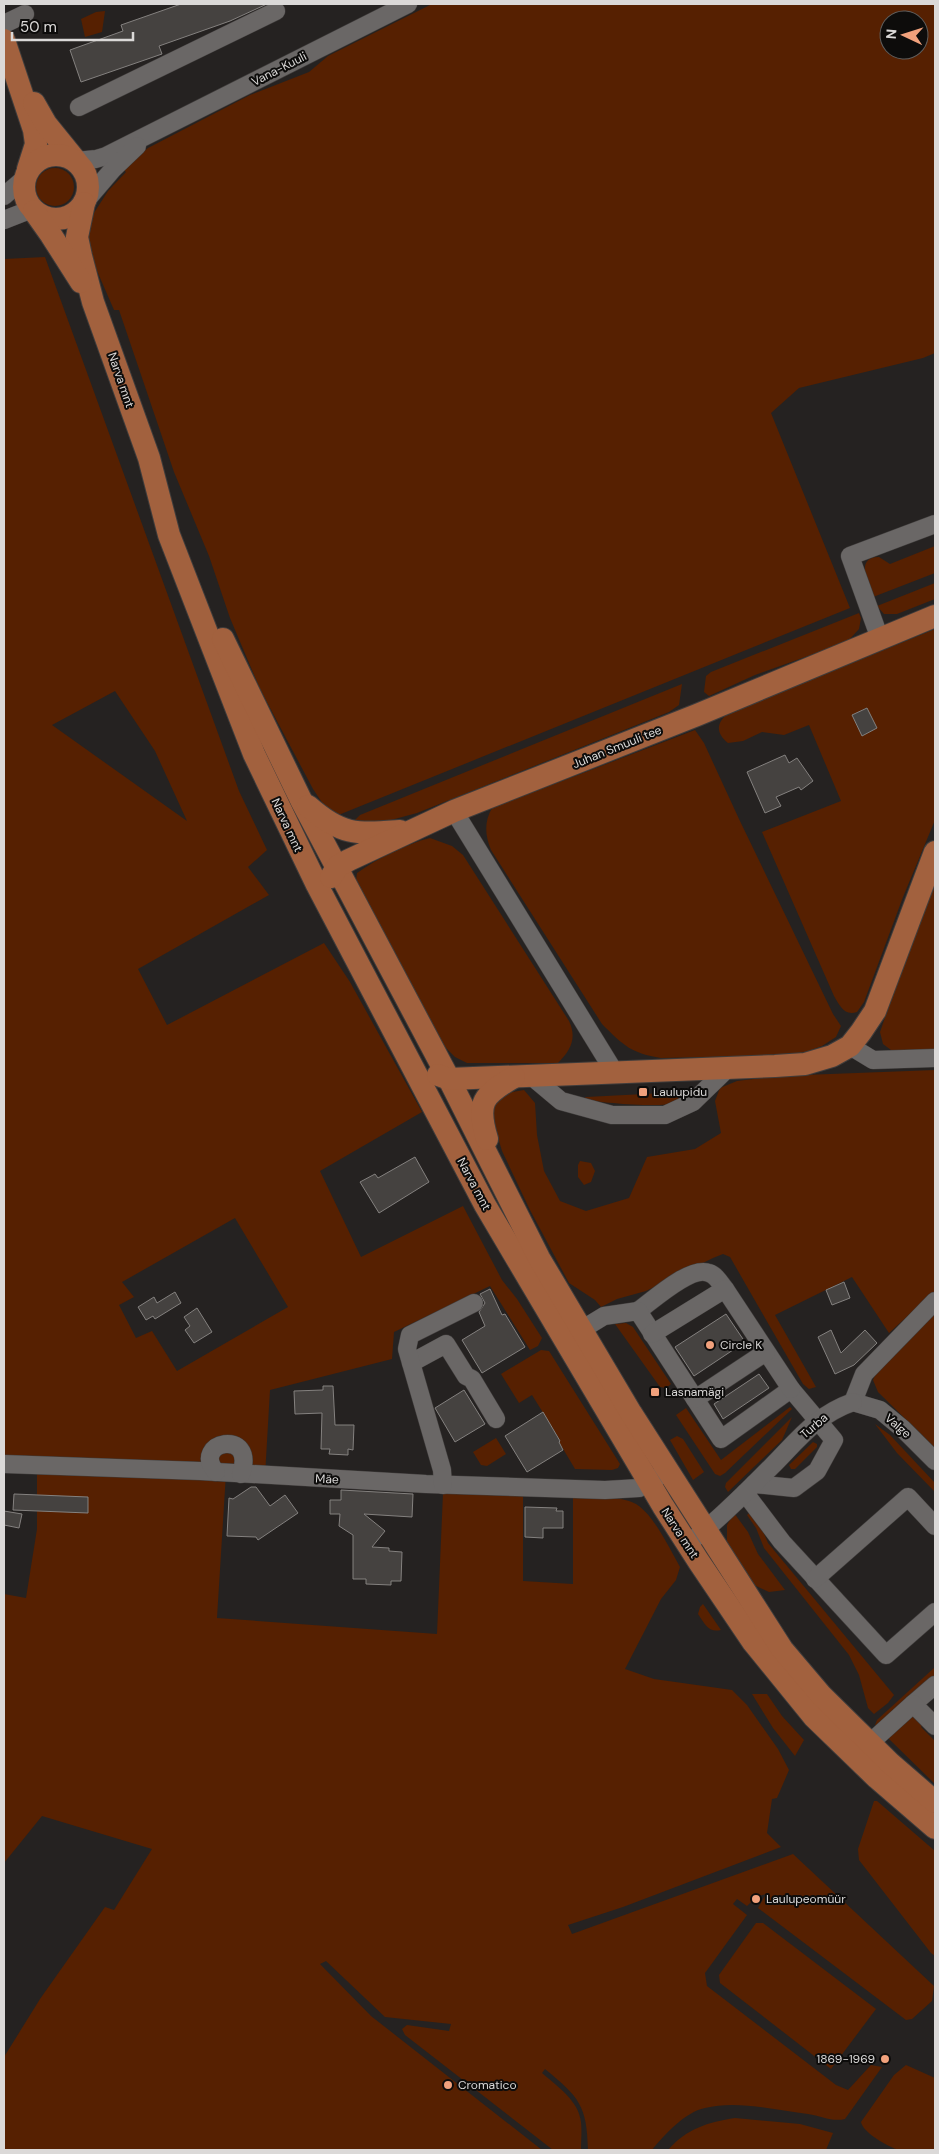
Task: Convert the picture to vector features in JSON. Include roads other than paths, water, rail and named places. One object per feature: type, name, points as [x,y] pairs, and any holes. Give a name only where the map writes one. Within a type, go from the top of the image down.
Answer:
[{"type":"main road","points":[[7,48],[46,124],[83,169],[87,179],[88,189],[84,203],[71,215],[61,219],[50,219],[41,215],[32,209],[26,200],[27,174],[36,144],[34,130],[7,48]]},
{"type":"main road","points":[[27,174],[36,161],[50,155],[66,156],[76,161]]},
{"type":"main road","name":"Narva mnt","points":[[84,203],[77,237],[93,302],[149,458],[166,495],[224,641],[301,800],[338,866],[449,1079],[539,1258],[581,1330],[668,1470],[782,1649],[821,1694],[870,1743],[935,1802]]},
{"type":"main road","name":"Narva mnt","points":[[32,209],[51,235],[93,302]]},
{"type":"main road","name":"Narva mnt","points":[[149,458],[169,535],[254,754],[296,845],[490,1214],[649,1482],[753,1642],[814,1717],[877,1778],[935,1828]]},
{"type":"main road","name":"Juhan Smuuli tee","points":[[338,866],[454,811],[689,718],[935,616]]},
{"type":"main road","points":[[301,800],[326,821],[352,832],[411,830]]},
{"type":"main road","points":[[403,1047],[419,1065],[431,1073],[449,1079],[805,1064],[832,1056],[850,1046],[875,1011],[935,852]]},
{"type":"main road","points":[[327,904],[330,879],[338,866]]},
{"type":"main road","points":[[501,1181],[484,1129],[483,1105],[491,1090],[523,1075]]},
{"type":"street","name":"Vana-Kuuli","points":[[76,161],[96,159],[150,134],[408,4]]},
{"type":"street","points":[[79,107],[260,21],[276,11]]},
{"type":"street","points":[[4,24],[25,14]]},
{"type":"street","name":"Vana-Kuuli","points":[[84,203],[113,169],[150,134]]},
{"type":"street","points":[[4,196],[27,174]]},
{"type":"street","points":[[4,220],[32,209]]},
{"type":"street","points":[[880,639],[850,556],[935,524]]},
{"type":"street","points":[[454,811],[615,1073]]},
{"type":"street","points":[[850,1046],[873,1060],[935,1058]]},
{"type":"street","points":[[523,1075],[561,1101],[612,1115],[665,1114],[693,1102],[728,1068]]},
{"type":"street","points":[[581,1330],[604,1316],[638,1311],[685,1277],[702,1272],[708,1272],[715,1277],[725,1289],[791,1389],[834,1440],[817,1471],[794,1488],[750,1488]]},
{"type":"street","points":[[652,1334],[725,1289]]},
{"type":"street","points":[[853,1402],[864,1374],[935,1301]]},
{"type":"street","points":[[442,1485],[442,1470],[407,1349],[410,1335],[474,1303]]},
{"type":"street","points":[[638,1311],[721,1439],[791,1389]]},
{"type":"street","points":[[411,1363],[446,1344],[466,1376],[472,1379],[496,1419]]},
{"type":"street","points":[[695,1399],[766,1352]]},
{"type":"street","name":"Turba","points":[[688,1544],[750,1488],[818,1420],[838,1408],[853,1402]]},
{"type":"street","name":"Valge","points":[[853,1402],[880,1410],[903,1429],[935,1461]]},
{"type":"street","points":[[216,1472],[211,1464],[210,1456],[217,1446],[226,1442],[238,1447],[243,1455],[244,1466],[241,1474]]},
{"type":"street","name":"Mäe","points":[[4,1464],[216,1472],[442,1485],[605,1490],[639,1488],[668,1470]]},
{"type":"street","points":[[750,1488],[782,1542],[886,1655],[935,1612]]},
{"type":"street","points":[[815,1580],[908,1497],[935,1526]]},
{"type":"street","points":[[870,1743],[935,1685]]},
{"type":"street","points":[[913,1704],[935,1726]]},
{"type":"place","name":"Laulupidu","points":[[643,1092]]},
{"type":"place","name":"Circle K","points":[[710,1345]]},
{"type":"place","name":"Lasnamägi","points":[[655,1392]]},
{"type":"place","name":"Laulupeomüür","points":[[756,1899]]},
{"type":"place","name":"1869-1969","points":[[885,2059]]},
{"type":"place","name":"Cromatico","points":[[448,2085]]}]
